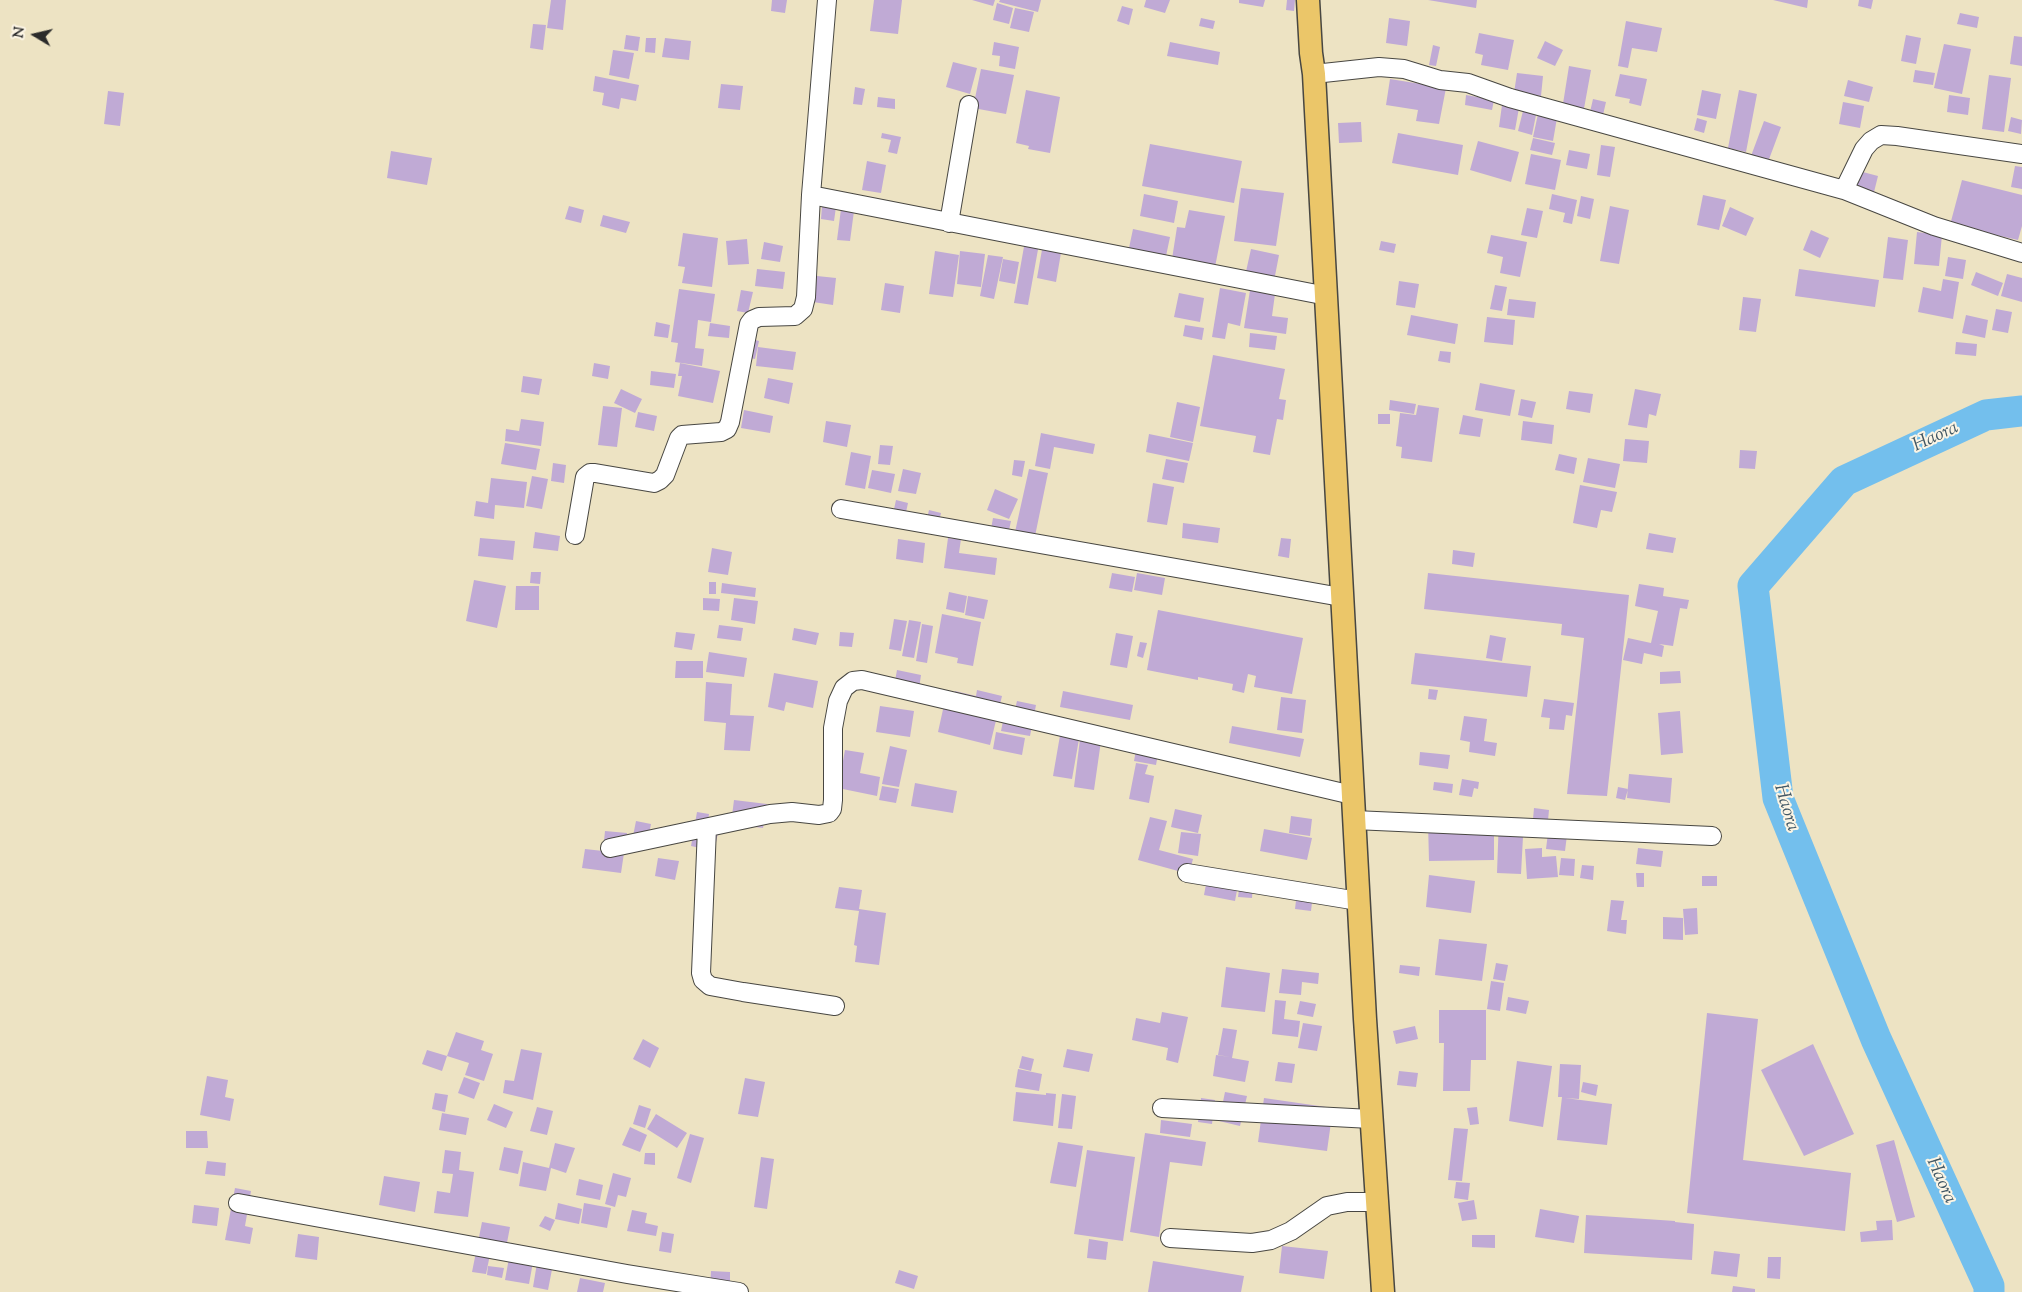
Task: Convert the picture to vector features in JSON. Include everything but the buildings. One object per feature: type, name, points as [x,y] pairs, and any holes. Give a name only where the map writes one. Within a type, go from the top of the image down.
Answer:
[{"type":"main road","points":[[1308,0],[1327,296],[1358,900],[1383,1292]]},
{"type":"street","points":[[575,535],[586,477],[590,473],[654,482],[660,480],[665,475],[679,438],[682,435],[721,432],[727,429],[730,422],[749,324],[752,320],[759,317],[795,316],[803,309],[806,297],[811,196],[827,0]]},
{"type":"street","points":[[1314,74],[1379,67],[1404,69],[1440,80],[1468,83],[1510,98],[1844,190],[1934,226],[2022,253]]},
{"type":"street","points":[[949,223],[969,105]]},
{"type":"street","points":[[1844,190],[1864,149],[1870,141],[1881,135],[2022,154]]},
{"type":"street","points":[[811,196],[1327,296]]},
{"type":"street","points":[[841,509],[1341,597]]},
{"type":"street","points":[[610,848],[781,812],[819,815],[829,813],[832,809],[833,800],[833,728],[838,701],[844,688],[853,681],[862,680],[1352,795]]},
{"type":"street","points":[[1354,820],[1712,836]]},
{"type":"street","points":[[706,828],[703,980],[710,986],[835,1006]]},
{"type":"street","points":[[1187,873],[1358,900]]},
{"type":"street","points":[[1162,1108],[1371,1118]]},
{"type":"street","points":[[238,1202],[661,1280],[739,1292]]},
{"type":"street","points":[[1170,1238],[1252,1243],[1271,1240],[1291,1231],[1327,1206],[1347,1202],[1377,1202]]},
{"type":"waterway","name":"Haora","points":[[1989,1292],[1989,1286],[1876,1039],[1778,798],[1753,586],[1844,481],[1986,415],[2022,411]]}]
